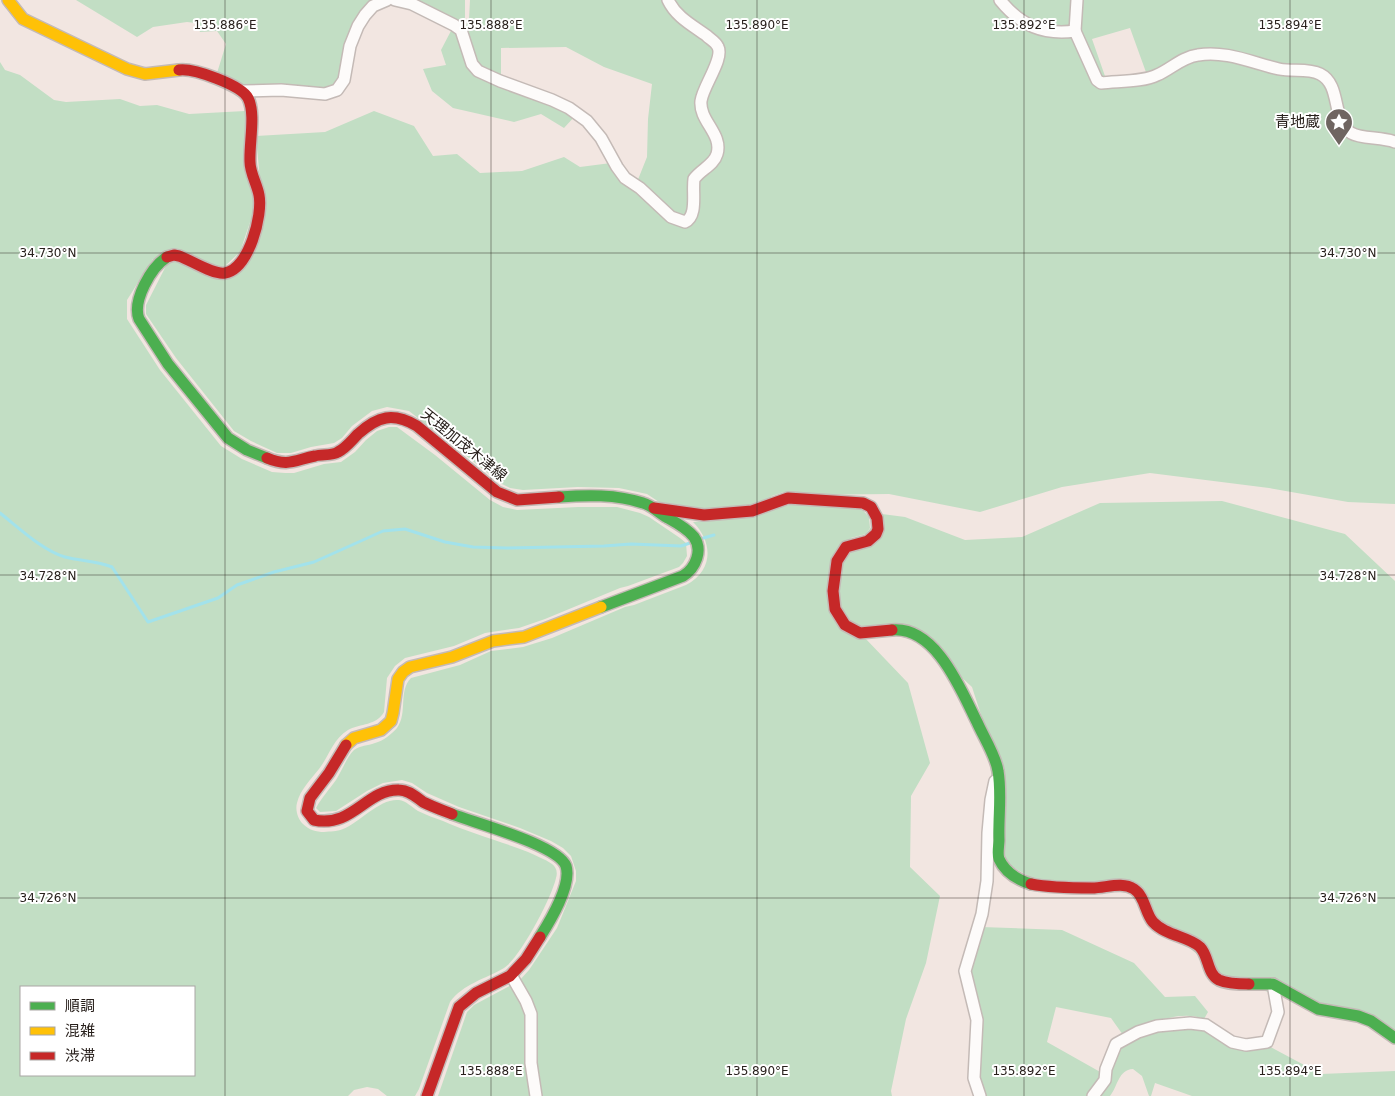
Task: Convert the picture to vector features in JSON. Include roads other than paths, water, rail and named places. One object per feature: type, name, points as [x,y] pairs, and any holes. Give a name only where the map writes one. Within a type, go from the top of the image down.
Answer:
[{"type":"main road","points":[[8,0],[24,19],[127,69],[145,74],[187,69],[201,72],[243,91]]},
{"type":"main road","name":"天理加茂木津線","points":[[243,91],[248,98],[251,110],[250,164],[259,195],[260,210],[256,231],[245,255],[234,269],[218,273],[175,255],[167,256],[157,263],[137,302],[136,309],[140,322],[168,364],[228,438],[247,450],[275,462],[292,463],[314,456],[337,453],[359,432],[382,418],[405,419],[417,426],[496,492],[506,497],[523,500],[578,496],[618,497],[644,503],[687,530],[694,537],[698,548],[698,558],[690,570],[682,576],[548,629],[521,638],[488,642],[458,656],[414,666],[406,670],[397,681],[394,714],[390,722],[372,734],[354,739],[344,747],[329,774],[316,789],[307,806],[308,812],[314,820],[334,821],[386,792],[401,790],[408,792],[422,802],[456,816],[516,836],[547,850],[561,858],[565,865],[567,879],[548,924],[522,964],[512,975],[461,1003],[427,1096]]},
{"type":"main road","points":[[654,508],[704,515],[752,511],[788,498],[836,500],[863,503],[871,507],[878,522],[876,534],[867,543],[846,546],[837,561],[833,591],[835,609],[845,625],[860,633],[901,629],[918,635],[942,656],[960,688],[998,769],[1000,793],[998,819],[999,858],[1011,875],[1028,883],[1045,887],[1094,888],[1123,885],[1134,889],[1140,895],[1151,920],[1160,929],[1199,946],[1206,955],[1211,971],[1217,979],[1234,984],[1273,984],[1318,1009],[1358,1016],[1370,1021],[1395,1038]]},
{"type":"street","points":[[243,91],[281,90],[324,94],[337,90],[344,80],[350,46],[358,26],[373,6],[387,0]]},
{"type":"street","points":[[395,0],[412,4],[461,30],[472,64],[478,71],[560,104],[587,121],[601,138],[625,178],[640,188],[671,217],[686,222],[689,221],[692,214],[694,180],[716,158],[718,153],[718,140],[702,112],[701,104],[703,93],[716,64],[719,52],[716,44],[679,16],[668,0]]},
{"type":"street","points":[[1000,0],[1008,10],[1038,30],[1052,32],[1075,31]]},
{"type":"street","points":[[1077,0],[1075,31],[1097,80],[1101,82],[1157,76],[1179,61],[1206,54],[1252,61],[1285,71],[1317,73],[1330,84],[1340,117],[1346,129],[1358,136],[1387,139],[1395,142]]},
{"type":"street","points":[[0,3],[24,19]]},
{"type":"street","points":[[980,1096],[974,1078],[977,1020],[965,971],[982,914],[987,881],[990,800],[998,769]]},
{"type":"street","points":[[512,975],[531,1014],[531,1063],[536,1096]]},
{"type":"street","points":[[1093,1096],[1105,1080],[1106,1069],[1116,1044],[1138,1032],[1156,1026],[1190,1023],[1206,1024],[1232,1042],[1246,1045],[1268,1042],[1278,1012],[1273,984]]},
{"type":"waterway","points":[[0,513],[48,550],[65,557],[101,563],[112,567],[148,622],[218,598],[237,585],[274,572],[314,562],[383,531],[405,529],[445,542],[473,547],[506,548],[631,544],[681,546],[690,543]]},
{"type":"waterway","points":[[700,539],[714,535]]},
{"type":"place","name":"青地蔵","points":[[1339,146]]}]
